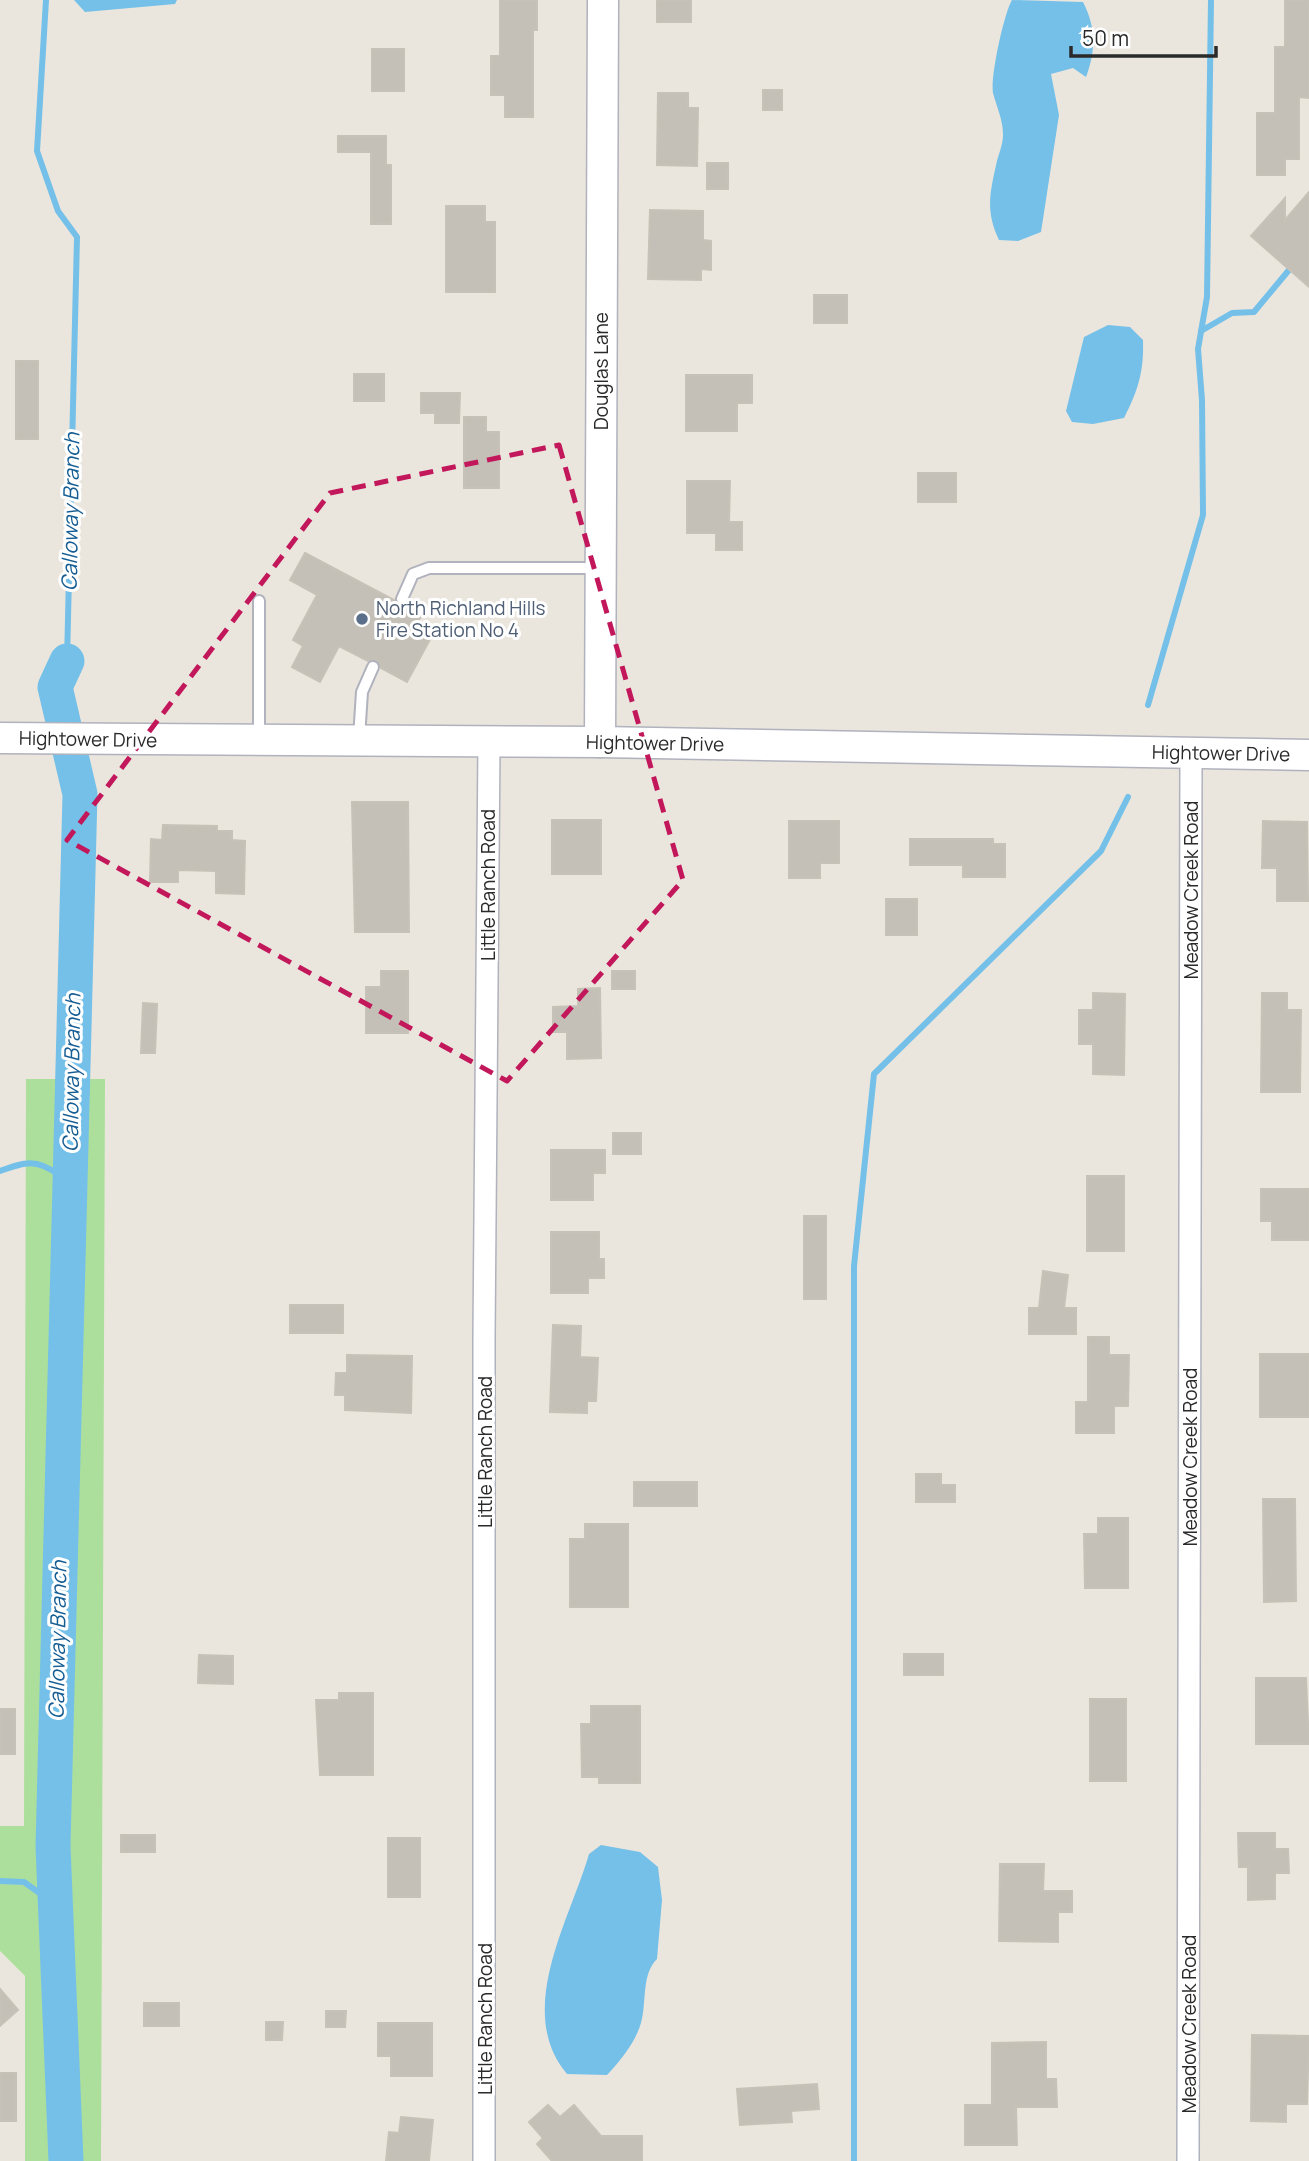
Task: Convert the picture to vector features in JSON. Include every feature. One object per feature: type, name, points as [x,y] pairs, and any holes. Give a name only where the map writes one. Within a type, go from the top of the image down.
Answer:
[{"type":"street","name":"Douglas Lane","points":[[600,742],[603,0]]},
{"type":"street","name":"Hightower Drive","points":[[0,738],[600,742],[1309,755]]},
{"type":"street","name":"Little Ranch Road","points":[[484,2161],[484,1336],[489,742]]},
{"type":"street","name":"Meadow Creek Road","points":[[1188,2161],[1191,753]]},
{"type":"lane","points":[[402,599],[413,574],[429,568],[601,568]]},
{"type":"lane","points":[[259,601],[259,741]]},
{"type":"lane","points":[[359,741],[362,692],[373,667]]},
{"type":"highlighted area","points":[[559,445],[683,880],[507,1081],[67,840],[330,493]]},
{"type":"green space","points":[[26,1079],[105,1079],[101,2161],[25,2161],[25,1976],[0,1951],[0,1826],[24,1826]]},
{"type":"water","points":[[74,0],[177,0],[175,4],[85,12]]},
{"type":"water","points":[[1012,0],[1083,2],[1093,39],[1092,57],[1086,77],[1073,68],[1051,74],[1059,115],[1041,232],[1018,241],[999,240],[990,210],[992,182],[1003,135],[993,93],[994,74],[1002,31]]},
{"type":"water","points":[[1108,325],[1130,327],[1143,340],[1141,371],[1136,389],[1124,418],[1093,424],[1072,422],[1066,411],[1084,337]]},
{"type":"water","points":[[601,1845],[640,1852],[658,1867],[662,1900],[657,1959],[646,1981],[641,2023],[622,2057],[607,2075],[567,2074],[552,2049],[545,2022],[546,1994],[551,1965],[589,1854]]},
{"type":"building","points":[[500,0],[537,0],[537,30],[533,30],[533,117],[505,117],[505,95],[491,95],[491,56],[500,56]]},
{"type":"building","points":[[657,0],[691,0],[691,22],[657,22]]},
{"type":"building","points":[[1285,0],[1309,0],[1309,98],[1299,97],[1299,159],[1285,159],[1285,175],[1257,175],[1257,113],[1275,113],[1275,47],[1285,47]]},
{"type":"building","points":[[372,49],[404,49],[404,91],[372,91]]},
{"type":"building","points":[[763,90],[782,90],[782,110],[763,110]]},
{"type":"building","points":[[658,93],[688,93],[688,108],[698,108],[697,166],[657,165]]},
{"type":"building","points":[[338,136],[386,136],[386,165],[391,165],[391,224],[371,224],[371,152],[338,152]]},
{"type":"building","points":[[707,163],[728,163],[728,189],[707,189]]},
{"type":"building","points":[[1309,192],[1309,287],[1251,236],[1285,198],[1285,220]]},
{"type":"building","points":[[446,206],[485,206],[485,222],[495,222],[495,292],[446,292]]},
{"type":"building","points":[[650,210],[703,211],[703,240],[711,241],[711,270],[701,269],[701,280],[648,279]]},
{"type":"building","points":[[814,295],[847,295],[847,323],[814,323]]},
{"type":"building","points":[[16,361],[38,361],[38,439],[16,439]]},
{"type":"building","points":[[354,374],[384,374],[384,401],[354,401]]},
{"type":"building","points":[[686,375],[752,375],[752,403],[737,403],[737,431],[686,431]]},
{"type":"building","points":[[421,393],[460,393],[459,423],[435,423],[435,413],[421,413]]},
{"type":"building","points":[[464,417],[486,417],[486,432],[499,432],[499,488],[464,488]]},
{"type":"building","points":[[918,473],[956,473],[956,502],[918,502]]},
{"type":"building","points":[[687,481],[730,481],[729,522],[742,522],[742,550],[716,550],[716,533],[687,533]]},
{"type":"building","name":"North Richland Hills Fire Station No 4","points":[[305,553],[394,600],[398,606],[422,615],[417,623],[434,632],[407,682],[381,668],[377,660],[368,661],[339,646],[320,682],[292,667],[303,646],[293,640],[317,595],[290,580]]},
{"type":"building","points":[[352,802],[408,802],[409,932],[355,932]]},
{"type":"building","points":[[552,820],[601,820],[601,874],[552,874]]},
{"type":"building","points":[[789,821],[839,821],[839,863],[820,863],[820,878],[789,878]]},
{"type":"building","points":[[1263,821],[1307,822],[1308,901],[1277,901],[1277,868],[1262,868]]},
{"type":"building","points":[[163,825],[217,826],[217,831],[232,831],[232,840],[245,841],[244,894],[216,893],[216,871],[178,870],[178,882],[150,882],[151,839],[162,840]]},
{"type":"building","points":[[910,839],[993,839],[993,844],[1005,844],[1005,877],[963,877],[963,865],[910,865]]},
{"type":"building","points":[[886,899],[917,899],[917,935],[886,935]]},
{"type":"building","points":[[381,971],[408,971],[408,1033],[366,1033],[366,987],[381,987]]},
{"type":"building","points":[[612,971],[635,971],[635,989],[612,989]]},
{"type":"building","points":[[600,988],[601,1058],[567,1059],[567,1032],[553,1032],[553,1007],[578,1006],[578,989]]},
{"type":"building","points":[[1093,993],[1125,994],[1124,1075],[1093,1074],[1093,1044],[1079,1044],[1079,1010],[1093,1010]]},
{"type":"building","points":[[1262,993],[1287,993],[1287,1010],[1301,1010],[1300,1092],[1261,1092]]},
{"type":"building","points":[[143,1003],[157,1004],[155,1053],[141,1053]]},
{"type":"building","points":[[613,1133],[641,1133],[641,1154],[613,1154]]},
{"type":"building","points":[[551,1150],[605,1150],[605,1173],[593,1173],[593,1200],[551,1200]]},
{"type":"building","points":[[1087,1176],[1124,1176],[1124,1251],[1087,1251]]},
{"type":"building","points":[[1261,1189],[1309,1189],[1309,1240],[1272,1240],[1272,1221],[1261,1221]]},
{"type":"building","points":[[804,1216],[826,1216],[826,1299],[804,1299]]},
{"type":"building","points":[[551,1232],[599,1232],[599,1259],[604,1259],[604,1278],[588,1278],[588,1293],[551,1293]]},
{"type":"building","points":[[1043,1271],[1068,1275],[1064,1308],[1076,1308],[1076,1334],[1029,1334],[1029,1308],[1039,1308]]},
{"type":"building","points":[[290,1305],[343,1305],[343,1333],[290,1333]]},
{"type":"building","points":[[553,1325],[581,1326],[580,1357],[598,1358],[596,1401],[587,1401],[587,1413],[550,1412]]},
{"type":"building","points":[[1088,1337],[1109,1337],[1109,1355],[1129,1355],[1128,1406],[1114,1406],[1114,1433],[1076,1433],[1076,1402],[1088,1402]]},
{"type":"building","points":[[1260,1354],[1309,1354],[1309,1417],[1260,1417]]},
{"type":"building","points":[[347,1355],[412,1356],[411,1413],[345,1410],[345,1395],[335,1395],[336,1373],[347,1373]]},
{"type":"building","points":[[916,1474],[941,1474],[941,1485],[955,1485],[955,1502],[916,1502]]},
{"type":"building","points":[[634,1482],[697,1482],[697,1506],[634,1506]]},
{"type":"building","points":[[1263,1499],[1295,1499],[1296,1601],[1264,1602]]},
{"type":"building","points":[[1098,1518],[1128,1518],[1128,1588],[1085,1588],[1084,1534],[1098,1534]]},
{"type":"building","points":[[585,1524],[628,1524],[628,1607],[570,1607],[570,1539],[585,1539]]},
{"type":"building","points":[[904,1654],[943,1654],[943,1675],[904,1675]]},
{"type":"building","points":[[199,1655],[233,1656],[233,1684],[198,1683]]},
{"type":"building","points":[[1256,1678],[1306,1678],[1309,1744],[1256,1744]]},
{"type":"building","points":[[339,1693],[373,1693],[373,1775],[320,1775],[316,1700],[339,1700]]},
{"type":"building","points":[[1090,1699],[1126,1699],[1126,1781],[1090,1781]]},
{"type":"building","points":[[591,1706],[640,1706],[640,1783],[599,1783],[599,1777],[582,1777],[581,1724],[591,1724]]},
{"type":"building","points":[[0,1709],[15,1709],[15,1754],[0,1754]]},
{"type":"building","points":[[1238,1833],[1275,1833],[1275,1849],[1288,1849],[1289,1873],[1275,1873],[1275,1899],[1248,1900],[1248,1867],[1239,1867]]},
{"type":"building","points":[[121,1835],[155,1835],[155,1852],[121,1852]]},
{"type":"building","points":[[388,1838],[420,1838],[420,1897],[388,1897]]},
{"type":"building","points":[[1000,1864],[1044,1864],[1043,1891],[1072,1891],[1072,1912],[1058,1912],[1058,1942],[999,1941]]},
{"type":"building","points":[[0,1989],[18,2010],[0,2026]]},
{"type":"building","points":[[144,2003],[179,2003],[179,2026],[144,2026]]},
{"type":"building","points":[[326,2011],[346,2011],[345,2027],[326,2027]]},
{"type":"building","points":[[266,2022],[283,2022],[282,2040],[266,2040]]},
{"type":"building","points":[[378,2023],[432,2023],[432,2076],[391,2076],[391,2056],[378,2056]]},
{"type":"building","points":[[1252,2035],[1309,2036],[1307,2104],[1286,2104],[1286,2122],[1251,2121]]},
{"type":"building","points":[[1046,2042],[1046,2079],[1056,2079],[1057,2107],[1016,2107],[1017,2145],[965,2145],[965,2105],[992,2105],[992,2043]]},
{"type":"building","points":[[0,2073],[16,2073],[16,2121],[0,2121]]},
{"type":"building","points":[[817,2084],[819,2109],[791,2111],[792,2122],[740,2125],[737,2089]]},
{"type":"building","points":[[548,2105],[560,2117],[574,2105],[601,2136],[642,2136],[642,2161],[552,2161],[537,2144],[543,2138],[529,2122]]},
{"type":"building","points":[[401,2117],[433,2120],[429,2161],[386,2161],[389,2132],[399,2133]]},
{"type":"waterway","name":"Calloway Branch","points":[[46,0],[37,151],[58,211],[77,237],[67,661]]},
{"type":"waterway","points":[[1148,705],[1203,515],[1202,400],[1198,349],[1207,297],[1211,0]]},
{"type":"waterway","points":[[1201,331],[1232,313],[1254,312],[1294,264]]},
{"type":"waterway","name":"Calloway Branch","points":[[66,2161],[53,1846],[80,794],[55,687],[67,661]]},
{"type":"waterway","points":[[854,2161],[854,1266],[874,1074],[1101,851],[1128,797]]},
{"type":"waterway","points":[[0,1171],[30,1163],[44,1166],[59,1175],[68,1238]]},
{"type":"waterway","points":[[0,1881],[24,1882],[55,1904]]},
{"type":"place","name":"North Richland Hills Fire Station No 4","points":[[362,619]]}]
